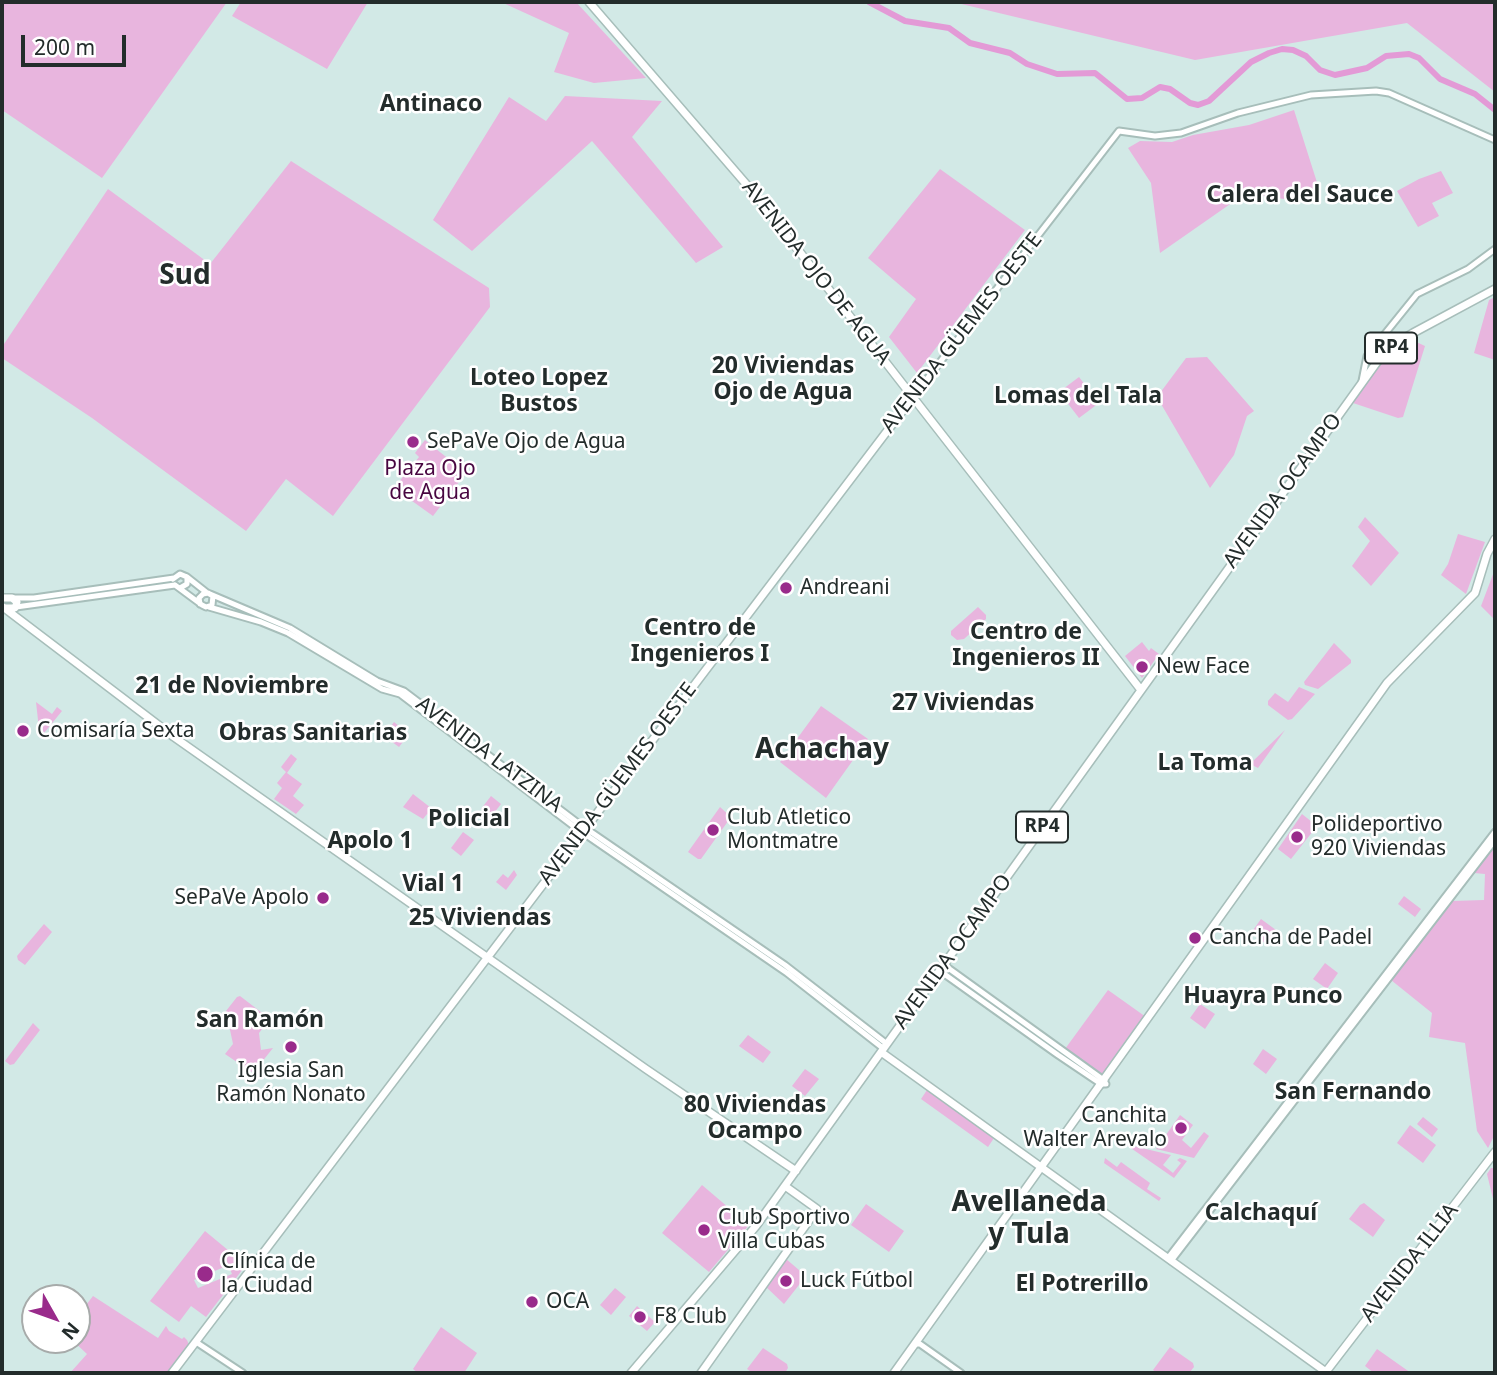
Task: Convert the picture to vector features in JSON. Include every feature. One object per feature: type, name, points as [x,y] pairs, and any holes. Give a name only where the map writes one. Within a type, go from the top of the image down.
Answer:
[{"type":"main road","name":"AVENIDA OJO DE AGUA","points":[[589,2],[753,192],[1141,690]]},
{"type":"main road","name":"AVENIDA OCAMPO","points":[[631,1373],[756,1226],[1362,383],[1368,367],[1398,342],[1495,289]]},
{"type":"main road","name":"AVENIDA GÜEMES OESTE","points":[[172,1373],[913,397]]},
{"type":"main road","points":[[897,1373],[1391,685],[1479,595],[1495,539],[1487,554],[1475,593],[1387,682],[1104,1083]]},
{"type":"main road","points":[[2,598],[12,598],[17,602],[18,613],[27,621],[176,733],[646,1069],[796,1171]]},
{"type":"main road","points":[[3,608],[16,607]]},
{"type":"main road","points":[[3,608],[174,737],[488,954]]},
{"type":"main road","points":[[884,1048],[1043,1168],[1326,1373]]},
{"type":"main road","name":"AVENIDA ILLIA","points":[[1326,1373],[1495,1152]]},
{"type":"main road","points":[[702,1373],[817,1209],[785,1186]]},
{"type":"street","name":"AVENIDA GÜEMES OESTE","points":[[913,397],[1119,131],[1155,136],[1181,133],[1238,113],[1311,95],[1376,91],[1389,93],[1495,141]]},
{"type":"street","points":[[1368,367],[1374,347],[1417,295],[1468,269],[1495,249]]},
{"type":"street","points":[[12,598],[187,584],[186,576],[181,574],[176,584]]},
{"type":"street","name":"AVENIDA LATZINA","points":[[186,576],[208,593],[300,633],[377,681],[404,691],[583,829]]},
{"type":"street","points":[[16,607],[176,584],[200,604]]},
{"type":"street","points":[[200,604],[200,597],[208,593],[214,600],[209,607]]},
{"type":"street","name":"AVENIDA LATZINA","points":[[200,604],[288,633],[382,689],[400,694],[583,829],[785,965],[884,1048]]},
{"type":"street","points":[[1170,1260],[1495,832]]},
{"type":"street","points":[[1170,1260],[1495,840]]},
{"type":"street","points":[[942,968],[1104,1083]]},
{"type":"street","points":[[195,1342],[243,1373]]},
{"type":"street","points":[[917,1345],[955,1373]]},
{"type":"street","points":[[917,1345],[961,1373]]},
{"type":"green space","points":[[3,2],[227,2],[102,178],[2,110]]},
{"type":"green space","points":[[241,2],[368,2],[327,69],[232,16]]},
{"type":"green space","points":[[501,2],[576,2],[646,78],[594,83],[554,72],[569,33]]},
{"type":"green space","points":[[953,2],[1495,2],[1495,92],[1407,23],[1195,60]]},
{"type":"green space","points":[[565,96],[662,101],[632,137],[723,247],[696,263],[592,141],[472,251],[433,220],[509,97],[546,121]]},
{"type":"green space","points":[[1294,110],[1321,195],[1284,199],[1246,193],[1160,253],[1151,183],[1128,148],[1140,141],[1172,142],[1193,135],[1249,125]]},
{"type":"green space","points":[[291,161],[489,288],[490,307],[333,516],[286,479],[246,531],[92,418],[2,358],[2,347],[108,189],[210,264]]},
{"type":"green space","points":[[940,169],[1025,230],[917,373],[889,337],[916,299],[868,258]]},
{"type":"green space","points":[[1441,171],[1453,193],[1432,203],[1439,216],[1418,227],[1397,191]]},
{"type":"green space","points":[[1495,297],[1495,360],[1474,353],[1489,300]]},
{"type":"green space","points":[[1410,339],[1425,346],[1403,417],[1398,418],[1353,403],[1378,366]]},
{"type":"green space","points":[[1207,357],[1254,411],[1247,416],[1234,455],[1210,488],[1157,397],[1186,358]]},
{"type":"green space","points":[[1079,377],[1099,403],[1079,418],[1059,392]]},
{"type":"green space","name":"Plaza Ojo de Agua","points":[[425,440],[466,473],[433,516],[394,488],[419,457],[415,453]]},
{"type":"green space","points":[[1365,517],[1399,553],[1371,586],[1352,566],[1370,541],[1358,527]]},
{"type":"green space","points":[[1458,534],[1485,542],[1466,594],[1441,575],[1448,564]]},
{"type":"green space","points":[[1495,569],[1495,620],[1481,606]]},
{"type":"green space","points":[[978,607],[986,615],[986,619],[964,639],[957,640],[951,635],[951,631]]},
{"type":"green space","name":"New Face","points":[[1142,642],[1149,651],[1151,648],[1159,654],[1142,678],[1125,656]]},
{"type":"green space","points":[[1334,643],[1351,663],[1318,689],[1305,685],[1304,682]]},
{"type":"green space","points":[[1299,687],[1315,694],[1292,719],[1288,720],[1268,705],[1275,693],[1288,702]]},
{"type":"green space","points":[[36,702],[52,714],[57,707],[62,711],[40,738]]},
{"type":"green space","points":[[821,706],[868,739],[826,798],[780,762]]},
{"type":"green space","points":[[394,722],[409,734],[399,747],[384,736]]},
{"type":"green space","points":[[1285,730],[1258,768],[1250,764]]},
{"type":"green space","points":[[291,754],[297,759],[287,773],[302,784],[293,796],[304,805],[296,814],[274,799],[282,788],[277,783],[286,772],[281,767]]},
{"type":"green space","points":[[413,794],[435,811],[431,817],[427,814],[423,819],[403,807]]},
{"type":"green space","points":[[491,796],[501,804],[491,817],[481,809]]},
{"type":"green space","name":"Club Atletico Montmatre","points":[[720,807],[731,817],[701,859],[698,859],[688,852]]},
{"type":"green space","name":"Polideportivo 920 Viviendas","points":[[1302,814],[1317,826],[1291,859],[1278,849]]},
{"type":"green space","points":[[463,832],[474,840],[461,856],[451,848]]},
{"type":"green space","points":[[1495,846],[1495,1134],[1488,1148],[1477,1131],[1465,1043],[1429,1037],[1432,1013],[1391,980],[1452,901],[1484,900],[1485,874],[1474,873]]},
{"type":"green space","points":[[514,870],[517,875],[506,890],[496,882],[503,874],[508,878]]},
{"type":"green space","points":[[1404,896],[1421,909],[1415,917],[1398,904]]},
{"type":"green space","points":[[1261,919],[1276,930],[1265,943],[1251,933]]},
{"type":"green space","points":[[44,924],[52,932],[25,965],[17,956]]},
{"type":"green space","points":[[1325,963],[1338,973],[1327,989],[1313,979]]},
{"type":"green space","points":[[1108,990],[1146,1017],[1104,1075],[1065,1049]]},
{"type":"green space","points":[[240,996],[270,1019],[259,1033],[261,1050],[273,1048],[253,1073],[225,1054],[233,1044],[226,1011]]},
{"type":"green space","points":[[1200,1004],[1215,1014],[1205,1029],[1190,1018]]},
{"type":"green space","points":[[33,1023],[40,1030],[14,1064],[10,1065],[5,1061]]},
{"type":"green space","points":[[748,1035],[771,1052],[763,1063],[739,1046]]},
{"type":"green space","points":[[1263,1049],[1277,1059],[1266,1074],[1253,1064]]},
{"type":"green space","points":[[805,1069],[819,1079],[805,1096],[792,1086]]},
{"type":"green space","points":[[927,1090],[993,1135],[988,1147],[921,1099]]},
{"type":"green space","points":[[1180,1115],[1193,1125],[1182,1140],[1191,1148],[1204,1132],[1209,1136],[1194,1158],[1156,1149]]},
{"type":"green space","points":[[1423,1117],[1438,1129],[1432,1137],[1417,1124]]},
{"type":"green space","points":[[1410,1125],[1436,1145],[1423,1163],[1397,1143]]},
{"type":"green space","points":[[1125,1144],[1171,1155],[1163,1165],[1173,1173],[1181,1163],[1177,1160],[1180,1158],[1187,1161],[1174,1178]]},
{"type":"green space","points":[[1105,1158],[1117,1167],[1121,1162],[1150,1183],[1147,1189],[1161,1198],[1159,1201],[1104,1163]]},
{"type":"green space","points":[[1491,1168],[1495,1168],[1495,1207],[1487,1174]]},
{"type":"green space","name":"Club Sportivo Villa Cubas","points":[[702,1185],[749,1225],[709,1272],[662,1233]]},
{"type":"green space","points":[[1364,1203],[1385,1220],[1373,1237],[1349,1219]]},
{"type":"green space","points":[[866,1204],[904,1231],[889,1252],[851,1225]]},
{"type":"green space","name":"Clínica de la Ciudad","points":[[205,1231],[246,1265],[206,1317],[191,1306],[179,1322],[150,1301]],"holes":[[[225,1257],[232,1274],[198,1288],[194,1280],[224,1267],[220,1259]]]},
{"type":"green space","name":"Luck Fútbol","points":[[785,1258],[806,1276],[784,1304],[765,1286]]},
{"type":"green space","points":[[615,1288],[626,1297],[611,1315],[600,1305]]},
{"type":"green space","points":[[93,1296],[158,1338],[166,1326],[182,1339],[184,1337],[189,1345],[167,1373],[70,1373],[87,1354],[91,1354]]},
{"type":"green space","points":[[637,1306],[655,1322],[647,1331],[629,1316]]},
{"type":"green space","points":[[441,1327],[477,1353],[464,1373],[418,1373],[413,1369]]},
{"type":"green space","points":[[1170,1347],[1193,1363],[1194,1367],[1189,1373],[1157,1373],[1153,1370]]},
{"type":"green space","points":[[763,1348],[787,1364],[785,1373],[753,1373],[747,1369]]},
{"type":"green space","points":[[1377,1349],[1411,1373],[1374,1373],[1365,1366]]},
{"type":"waterway","points":[[869,2],[905,21],[949,28],[970,43],[1010,53],[1027,64],[1057,74],[1095,73],[1127,99],[1142,98],[1160,87],[1170,89],[1190,103],[1198,105],[1209,101],[1251,62],[1282,49],[1293,50],[1306,56],[1320,70],[1335,75],[1367,68],[1386,56],[1409,54],[1419,58],[1440,79],[1475,94],[1495,110]]},
{"type":"place","name":"SePaVe Ojo de Agua","points":[[413,442]]},
{"type":"place","name":"Andreani","points":[[786,588]]},
{"type":"place","name":"New Face","points":[[1142,667]]},
{"type":"place","name":"Comisaría Sexta","points":[[23,731]]},
{"type":"place","name":"Club Atletico Montmatre","points":[[713,830]]},
{"type":"place","name":"Polideportivo 920 Viviendas","points":[[1297,837]]},
{"type":"place","name":"SePaVe Apolo","points":[[323,898]]},
{"type":"place","name":"Cancha de Padel","points":[[1195,938]]},
{"type":"place","name":"Iglesia San Ramón Nonato","points":[[291,1047]]},
{"type":"place","name":"Canchita Walter Arevalo","points":[[1181,1128]]},
{"type":"place","name":"Club Sportivo Villa Cubas","points":[[704,1230]]},
{"type":"place","name":"Clínica de la Ciudad","points":[[205,1274]]},
{"type":"place","name":"Luck Fútbol","points":[[786,1281]]},
{"type":"place","name":"OCA","points":[[532,1302]]},
{"type":"place","name":"F8 Club","points":[[640,1317]]},
{"type":"district","name":"Antinaco","points":[[431,104]]},
{"type":"district","name":"Calera del Sauce","points":[[1300,195]]},
{"type":"district","name":"Sud","points":[[185,276]]},
{"type":"district","name":"20 Viviendas Ojo de Agua","points":[[783,379]]},
{"type":"district","name":"Loteo Lopez Bustos","points":[[539,391]]},
{"type":"district","name":"Lomas del Tala","points":[[1078,396]]},
{"type":"district","name":"Centro de Ingenieros I","points":[[700,641]]},
{"type":"district","name":"Centro de Ingenieros II","points":[[1026,645]]},
{"type":"district","name":"21 de Noviembre","points":[[232,686]]},
{"type":"district","name":"27 Viviendas","points":[[963,703]]},
{"type":"district","name":"Obras Sanitarias","points":[[313,733]]},
{"type":"district","name":"Achachay","points":[[822,750]]},
{"type":"district","name":"La Toma","points":[[1205,763]]},
{"type":"district","name":"Policial","points":[[469,819]]},
{"type":"district","name":"Apolo 1","points":[[370,841]]},
{"type":"district","name":"Vial 1","points":[[433,884]]},
{"type":"district","name":"25 Viviendas","points":[[480,918]]},
{"type":"district","name":"Huayra Punco","points":[[1263,996]]},
{"type":"district","name":"San Ramón","points":[[260,1020]]},
{"type":"district","name":"San Fernando","points":[[1353,1092]]},
{"type":"district","name":"80 Viviendas Ocampo","points":[[755,1118]]},
{"type":"district","name":"Calchaquí","points":[[1261,1213]]},
{"type":"district","name":"Avellaneda y Tula","points":[[1029,1219]]},
{"type":"district","name":"El Potrerillo","points":[[1082,1284]]}]
